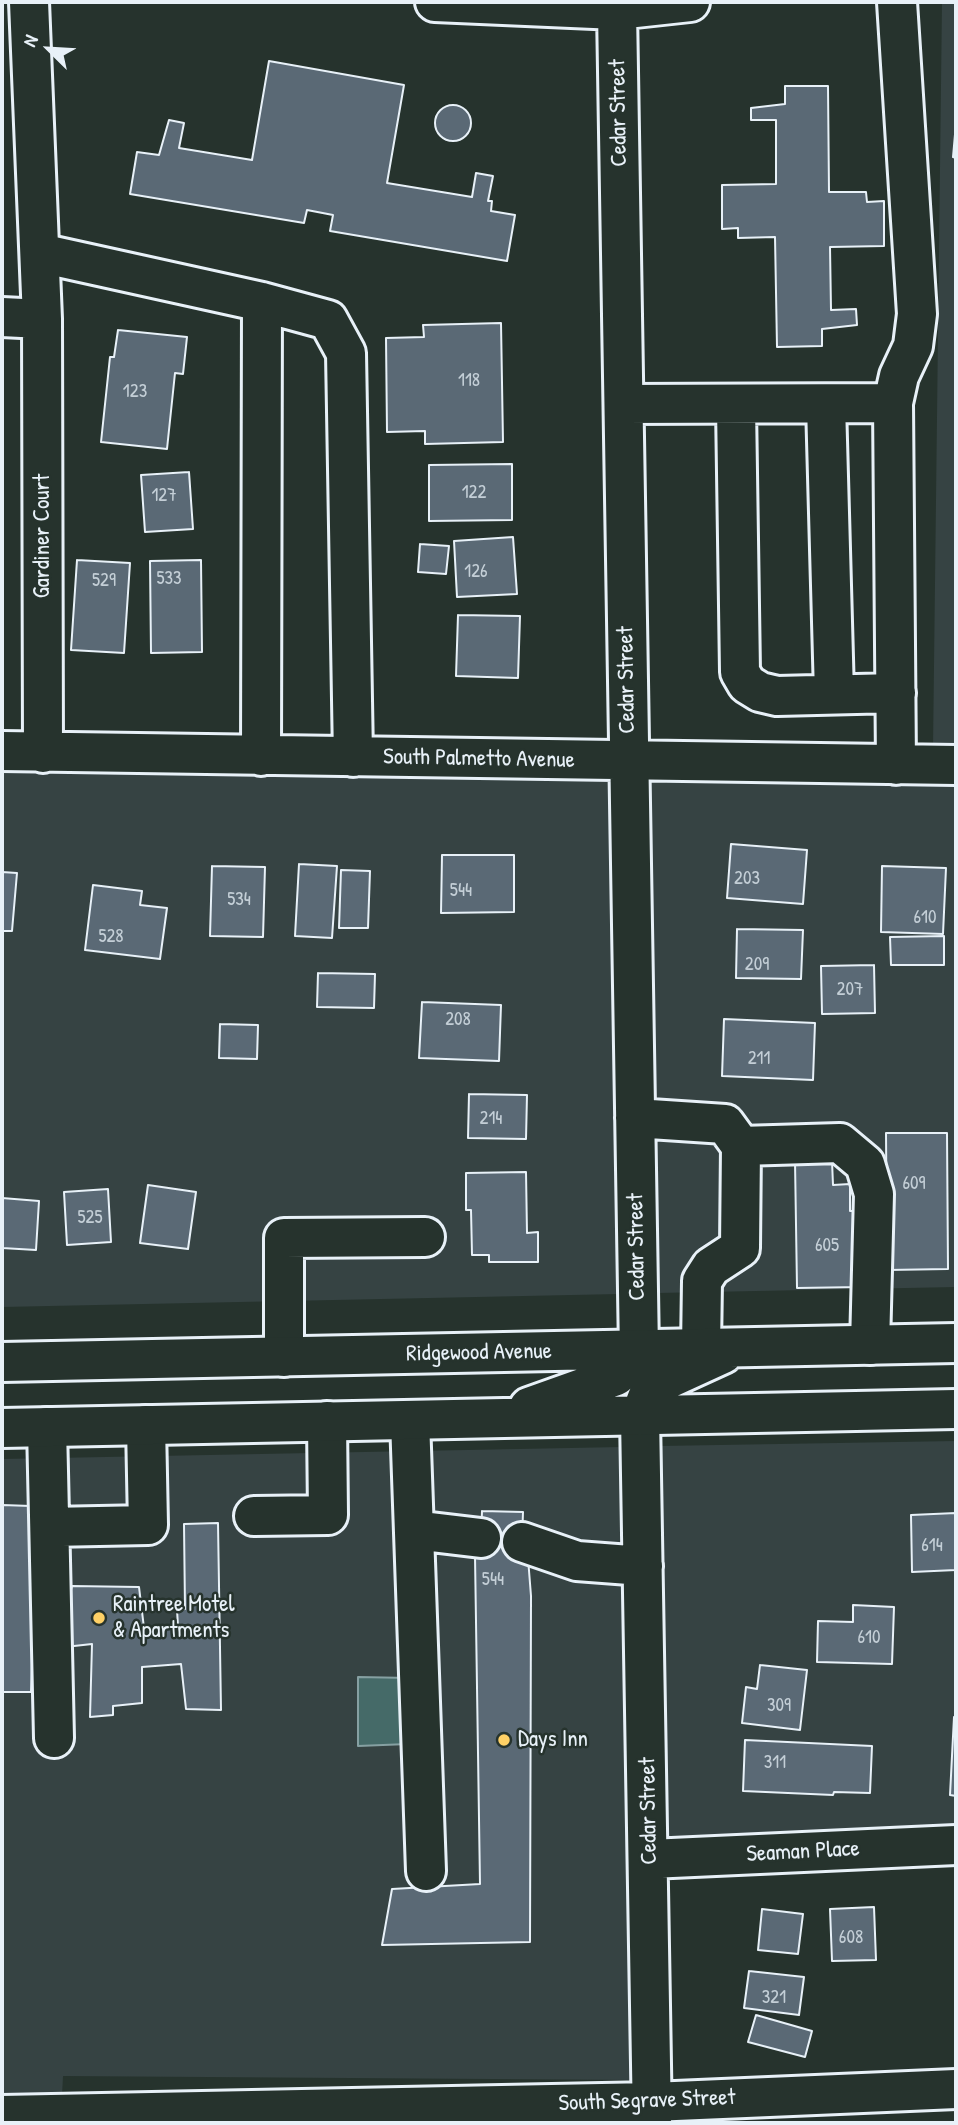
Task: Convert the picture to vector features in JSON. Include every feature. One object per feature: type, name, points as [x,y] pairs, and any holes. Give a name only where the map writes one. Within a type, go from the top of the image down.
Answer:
[{"type":"street","name":"Gardiner Court","points":[[29,2],[17,79],[40,253],[43,753]]},
{"type":"street","points":[[435,2],[617,10],[690,2]]},
{"type":"street","points":[[896,765],[893,403],[899,376],[913,345],[917,314],[897,2]]},
{"type":"street","name":"Cedar Street","points":[[617,10],[639,1350]]},
{"type":"street","points":[[40,253],[262,302],[328,320],[346,353],[353,757]]},
{"type":"street","points":[[261,756],[262,302]]},
{"type":"street","points":[[2,317],[42,319]]},
{"type":"street","points":[[624,404],[736,406],[893,403]]},
{"type":"street","points":[[826,404],[834,694]]},
{"type":"street","points":[[736,406],[740,672],[747,684],[760,692],[777,696],[896,693]]},
{"type":"street","name":"South Palmetto Avenue","points":[[2,751],[956,765]]},
{"type":"street","points":[[635,1118],[725,1124],[741,1146],[740,1248],[711,1267],[702,1281],[701,1348]]},
{"type":"street","points":[[741,1146],[839,1143],[865,1164],[874,1194],[870,1345]]},
{"type":"street","points":[[284,1357],[284,1238],[425,1237]]},
{"type":"street","name":"Ridgewood Avenue","points":[[2,1362],[956,1343]]},
{"type":"street","points":[[640,1416],[647,1398],[664,1381],[738,1348]]},
{"type":"street","points":[[497,1419],[616,1376],[633,1361],[639,1350]]},
{"type":"street","points":[[2,1427],[956,1409]]},
{"type":"street","name":"Cedar Street","points":[[640,1416],[650,1859],[652,2112]]},
{"type":"street","points":[[410,1420],[426,1871]]},
{"type":"street","points":[[254,1516],[328,1515],[327,1422]]},
{"type":"street","points":[[50,1527],[148,1525],[146,1425]]},
{"type":"street","points":[[47,1427],[54,1738]]},
{"type":"street","points":[[414,1530],[481,1538]]},
{"type":"street","points":[[522,1542],[577,1561],[643,1566]]},
{"type":"street","name":"Seaman Place","points":[[650,1859],[956,1845]]},
{"type":"street","name":"South Segrave Street","points":[[2,2115],[652,2112],[956,2089]]},
{"type":"shaded area","points":[[942,2],[956,2],[956,748],[933,748]]},
{"type":"shaded area","points":[[2,770],[609,778],[619,1294],[2,1307]]},
{"type":"shaded area","points":[[647,779],[956,783],[956,1287],[657,1293]]},
{"type":"shaded area","points":[[956,1441],[956,1828],[669,1840],[660,1446]]},
{"type":"shaded area","points":[[622,1447],[633,2080],[63,2076],[62,2096],[2,2098],[2,1459]]},
{"type":"water","points":[[358,1677],[410,1678],[408,1744],[358,1746]]},
{"type":"building","points":[[269,61],[404,85],[387,183],[472,197],[476,173],[493,176],[488,201],[492,201],[491,211],[515,215],[507,261],[330,231],[333,215],[307,210],[304,223],[130,194],[137,152],[159,155],[169,120],[184,123],[179,148],[252,160]]},
{"type":"building","points":[[785,86],[828,86],[829,192],[866,192],[867,202],[884,201],[884,246],[830,247],[831,310],[856,309],[857,325],[822,329],[822,346],[777,347],[775,237],[738,238],[738,228],[722,229],[722,185],[776,184],[776,120],[751,120],[751,108],[785,104]]},
{"type":"building","points":[[453,105],[465,111],[471,123],[465,135],[453,141],[441,135],[435,123],[441,111]]},
{"type":"building","points":[[956,123],[956,158],[953,157]]},
{"type":"building","points":[[501,323],[503,442],[425,444],[425,431],[387,432],[386,338],[424,337],[423,325]]},
{"type":"building","points":[[118,330],[187,337],[183,374],[175,373],[167,449],[101,442],[110,357],[114,357]]},
{"type":"building","points":[[512,464],[512,520],[429,521],[429,465]]},
{"type":"building","points":[[189,472],[193,529],[145,532],[141,475]]},
{"type":"building","points":[[513,537],[517,594],[457,597],[454,541]]},
{"type":"building","points":[[420,544],[449,546],[446,574],[418,572]]},
{"type":"building","points":[[77,560],[130,563],[124,653],[71,650]]},
{"type":"building","points":[[201,560],[202,652],[151,653],[150,561]]},
{"type":"building","points":[[458,615],[520,616],[518,678],[456,676]]},
{"type":"building","points":[[731,844],[807,850],[803,904],[727,898]]},
{"type":"building","points":[[442,855],[514,855],[514,912],[441,913]]},
{"type":"building","points":[[299,864],[337,866],[332,938],[295,936]]},
{"type":"building","points":[[212,866],[265,867],[263,937],[210,936]]},
{"type":"building","points":[[882,866],[946,868],[943,934],[881,932]]},
{"type":"building","points":[[341,870],[370,871],[368,928],[339,928]]},
{"type":"building","points":[[2,872],[17,873],[12,931],[2,931]]},
{"type":"building","points":[[93,885],[142,891],[140,905],[167,908],[160,959],[85,950]]},
{"type":"building","points":[[737,929],[803,930],[801,979],[736,978]]},
{"type":"building","points":[[944,936],[944,965],[891,965],[890,937]]},
{"type":"building","points":[[874,965],[875,1013],[822,1014],[821,966]]},
{"type":"building","points":[[318,973],[375,974],[374,1008],[317,1007]]},
{"type":"building","points":[[422,1002],[501,1005],[499,1061],[419,1058]]},
{"type":"building","points":[[724,1019],[815,1023],[813,1080],[722,1076]]},
{"type":"building","points":[[220,1024],[258,1025],[257,1059],[219,1058]]},
{"type":"building","points":[[469,1094],[527,1095],[526,1139],[468,1138]]},
{"type":"building","points":[[886,1133],[947,1133],[948,1269],[887,1270]]},
{"type":"building","points":[[795,1161],[832,1161],[833,1185],[850,1184],[850,1211],[859,1211],[861,1287],[797,1288]]},
{"type":"building","points":[[526,1172],[527,1233],[538,1232],[538,1262],[489,1262],[489,1255],[472,1255],[471,1210],[466,1210],[466,1173]]},
{"type":"building","points":[[148,1185],[196,1192],[188,1249],[140,1243]]},
{"type":"building","points":[[108,1189],[111,1242],[67,1245],[64,1192]]},
{"type":"building","points":[[2,1198],[39,1201],[36,1250],[2,1248]]},
{"type":"building","name":"Raintree Motel & Apartments","points":[[2,1505],[31,1506],[34,1609],[31,1692],[2,1692]]},
{"type":"building","name":"Days Inn","points":[[482,1511],[523,1512],[522,1542],[528,1558],[531,1596],[530,1942],[382,1945],[392,1889],[480,1884],[475,1556],[481,1538]]},
{"type":"building","points":[[956,1513],[956,1570],[912,1572],[911,1515]]},
{"type":"building","name":"Raintree Motel & Apartments","points":[[218,1523],[221,1710],[186,1709],[181,1664],[142,1667],[142,1703],[113,1706],[113,1715],[90,1717],[92,1644],[56,1648],[72,1586],[139,1587],[144,1628],[178,1626],[177,1610],[185,1609],[184,1524]]},
{"type":"building","points":[[853,1605],[894,1607],[892,1664],[817,1662],[818,1621],[853,1622]]},
{"type":"building","points":[[760,1665],[807,1670],[800,1730],[742,1723],[746,1687],[757,1689]]},
{"type":"building","points":[[956,1717],[956,1796],[950,1795]]},
{"type":"building","points":[[745,1740],[872,1746],[870,1793],[834,1792],[833,1795],[743,1791]]},
{"type":"building","points":[[874,1907],[876,1960],[832,1961],[830,1909]]},
{"type":"building","points":[[762,1909],[803,1914],[798,1954],[758,1950]]},
{"type":"building","points":[[749,1971],[804,1977],[799,2015],[744,2008]]},
{"type":"building","points":[[756,2015],[812,2031],[805,2057],[748,2042]]},
{"type":"place","name":"Raintree Motel & Apartments","points":[[99,1618]]},
{"type":"place","name":"Days Inn","points":[[504,1740]]}]
